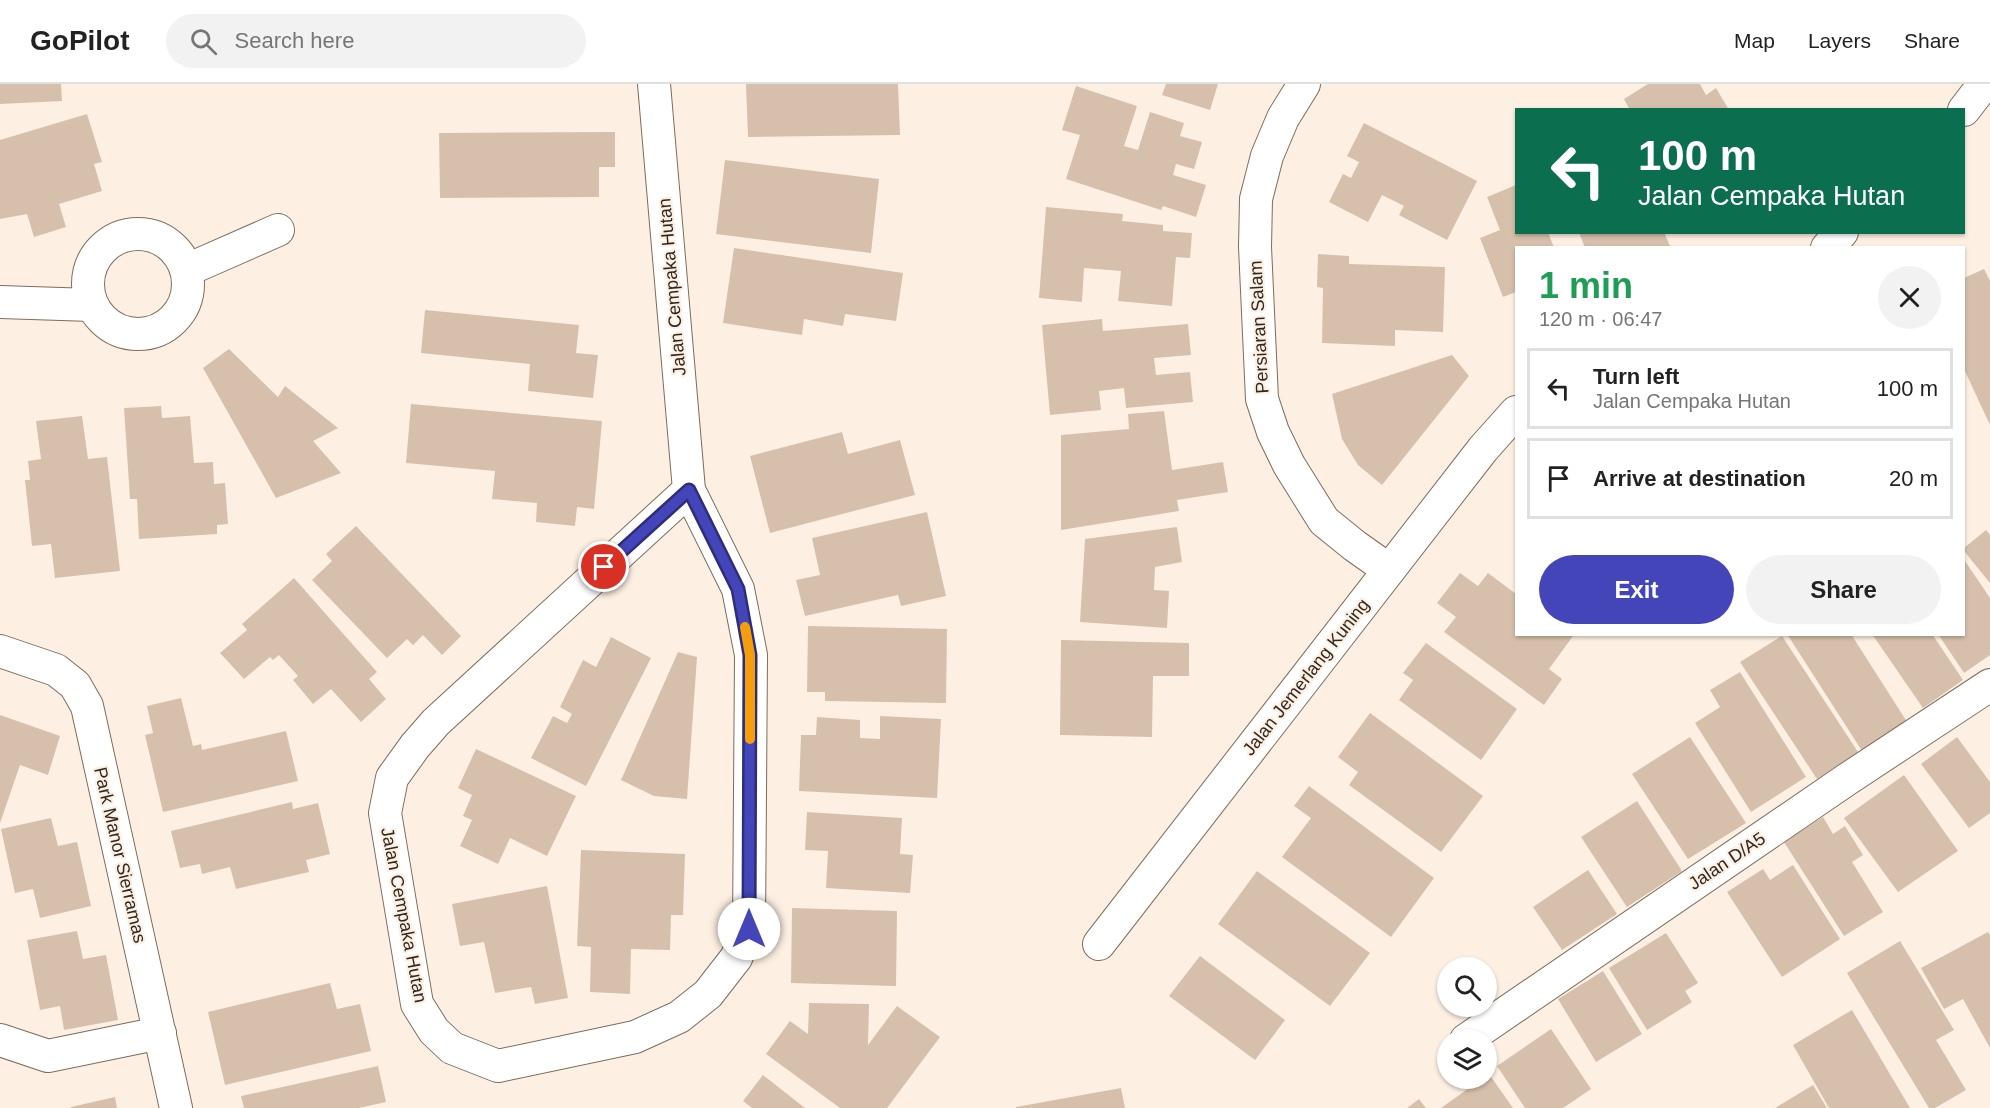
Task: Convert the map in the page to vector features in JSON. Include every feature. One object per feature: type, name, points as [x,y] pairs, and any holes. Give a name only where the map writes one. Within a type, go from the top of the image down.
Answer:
[{"type":"street","name":"Jalan Cempaka Hutan","points":[[654,84],[689,490],[738,589],[750,655],[749,929],[736,958],[708,994],[679,1017],[635,1037],[498,1066],[452,1048],[434,1030],[417,1004],[385,813],[392,778],[436,722],[689,490]]},
{"type":"street","name":"Persiaran Salam","points":[[1304,84],[1283,118],[1267,156],[1256,199],[1255,247],[1262,399],[1273,432],[1289,465],[1324,520],[1389,570]]},
{"type":"street","points":[[1965,109],[1983,84]]},
{"type":"street","points":[[187,270],[278,230]]},
{"type":"street","points":[[132,233],[155,236],[175,249],[187,270],[189,291],[182,312],[166,327],[146,335],[124,333],[105,322],[92,305],[87,281],[93,259],[109,242],[132,233]]},
{"type":"street","points":[[1829,246],[1840,234]]},
{"type":"street","points":[[0,302],[92,305]]},
{"type":"street","name":"Jalan Jemerlang Kuning","points":[[1098,944],[1515,412]]},
{"type":"street","name":"Park Manor Sierramas","points":[[0,651],[56,670],[75,685],[87,706],[176,1108]]},
{"type":"street","name":"Jalan D/A5","points":[[1482,1029],[1846,780],[1990,685]]},
{"type":"street","points":[[0,1040],[48,1056],[160,1033]]},
{"type":"building","points":[[0,84],[61,84],[62,101],[0,104]]},
{"type":"building","points":[[746,84],[898,84],[900,135],[748,137]]},
{"type":"building","points":[[1166,84],[1218,84],[1210,110],[1162,95]]},
{"type":"building","points":[[1648,84],[1700,84],[1706,95],[1716,88],[1728,108],[1629,108],[1624,99]]},
{"type":"building","points":[[1076,86],[1137,106],[1124,146],[1138,150],[1150,112],[1184,123],[1180,136],[1202,142],[1194,169],[1176,164],[1173,175],[1206,185],[1196,217],[1163,206],[1161,210],[1066,179],[1080,135],[1062,130]]},
{"type":"building","points":[[87,114],[102,162],[94,164],[102,191],[59,204],[66,227],[34,237],[27,214],[0,219],[0,140]]},
{"type":"building","points":[[1364,123],[1477,181],[1447,240],[1399,215],[1404,206],[1382,195],[1368,222],[1329,202],[1343,174],[1351,178],[1359,162],[1347,156]]},
{"type":"building","points":[[615,132],[615,167],[599,167],[599,197],[440,198],[439,133]]},
{"type":"building","points":[[725,160],[879,179],[871,253],[716,234]]},
{"type":"building","points":[[1515,185],[1515,234],[1549,234],[1553,246],[1515,246],[1515,292],[1503,297],[1480,238],[1500,230],[1487,197]]},
{"type":"building","points":[[1046,207],[1123,214],[1122,221],[1163,225],[1163,231],[1192,233],[1190,258],[1176,257],[1172,306],[1118,301],[1121,271],[1084,268],[1082,302],[1039,298]]},
{"type":"building","points":[[1580,234],[1665,234],[1670,246],[1584,246]]},
{"type":"building","points":[[734,248],[903,273],[896,321],[845,314],[843,326],[804,319],[802,335],[723,323]]},
{"type":"building","points":[[1318,254],[1349,256],[1349,264],[1445,267],[1443,332],[1395,330],[1395,346],[1322,343],[1323,288],[1317,287]]},
{"type":"building","points":[[1984,269],[1990,281],[1990,425],[1965,371],[1965,278]]},
{"type":"building","points":[[425,310],[579,325],[576,353],[598,355],[593,398],[528,391],[530,364],[421,353]]},
{"type":"building","points":[[1102,319],[1103,331],[1188,324],[1191,355],[1154,358],[1156,375],[1190,372],[1193,402],[1126,408],[1124,388],[1099,391],[1101,410],[1050,415],[1042,325]]},
{"type":"building","points":[[229,349],[278,397],[285,386],[338,428],[313,441],[341,473],[276,498],[203,368]]},
{"type":"building","points":[[1452,355],[1469,376],[1382,485],[1358,465],[1342,439],[1332,394]]},
{"type":"building","points":[[411,404],[602,421],[594,509],[577,507],[575,526],[536,522],[537,503],[492,499],[495,471],[406,463]]},
{"type":"building","points":[[161,406],[162,418],[190,416],[194,463],[213,462],[214,484],[225,483],[228,524],[217,525],[217,534],[139,539],[137,499],[130,499],[124,408]]},
{"type":"building","points":[[1164,411],[1172,470],[1223,462],[1228,492],[1177,500],[1179,511],[1061,530],[1061,435],[1129,429],[1128,414]]},
{"type":"building","points":[[82,416],[88,459],[107,457],[120,571],[55,578],[51,544],[32,546],[25,480],[30,480],[28,461],[41,459],[36,421]]},
{"type":"building","points":[[842,432],[848,454],[900,440],[915,495],[770,533],[750,456]]},
{"type":"building","points":[[927,512],[946,596],[901,606],[898,595],[805,616],[796,580],[820,575],[812,538]]},
{"type":"building","points":[[356,526],[461,636],[442,655],[423,635],[413,645],[407,639],[387,658],[312,580],[332,561],[326,554]]},
{"type":"building","points":[[1177,527],[1182,562],[1155,567],[1154,590],[1169,591],[1167,628],[1080,622],[1085,539]]},
{"type":"building","points":[[1986,530],[1990,535],[1990,583],[1965,552],[1965,547]]},
{"type":"building","points":[[1965,561],[1990,598],[1990,655],[1964,673],[1939,636],[1965,636]]},
{"type":"building","points":[[1460,573],[1478,586],[1488,573],[1515,593],[1515,636],[1573,636],[1549,669],[1562,679],[1544,705],[1444,632],[1456,617],[1437,603]]},
{"type":"building","points":[[294,578],[377,672],[369,679],[386,699],[361,722],[331,689],[313,704],[293,680],[298,676],[279,655],[273,660],[270,657],[244,679],[220,653],[247,630],[242,624]]},
{"type":"building","points":[[808,626],[947,629],[946,703],[825,701],[825,692],[807,692]]},
{"type":"building","points":[[1782,636],[1858,752],[1817,779],[1740,662]]},
{"type":"building","points":[[1788,636],[1852,636],[1909,725],[1864,754]]},
{"type":"building","points":[[1873,636],[1933,636],[1963,680],[1923,708]]},
{"type":"building","points":[[611,637],[651,658],[586,786],[531,758],[553,716],[567,723],[572,714],[560,707],[583,660],[596,667]]},
{"type":"building","points":[[1061,640],[1189,643],[1189,676],[1153,676],[1152,737],[1060,735]]},
{"type":"building","points":[[1426,643],[1517,709],[1481,760],[1399,700],[1413,680],[1403,673]]},
{"type":"building","points":[[678,652],[697,657],[687,799],[654,796],[621,780]]},
{"type":"building","points":[[1740,672],[1806,777],[1751,812],[1695,723],[1720,707],[1710,690]]},
{"type":"building","points":[[181,698],[193,746],[201,744],[202,750],[286,731],[298,781],[163,812],[145,735],[153,733],[147,706]]},
{"type":"building","points":[[1370,713],[1483,796],[1441,852],[1349,785],[1358,772],[1338,757]]},
{"type":"building","points":[[0,715],[60,736],[48,775],[20,765],[0,823]]},
{"type":"building","points":[[880,716],[941,719],[937,798],[799,791],[801,735],[816,735],[817,717],[860,720],[860,738],[880,739]]},
{"type":"building","points":[[1690,737],[1746,823],[1688,859],[1632,774]]},
{"type":"building","points":[[1957,737],[1990,782],[1990,813],[1969,828],[1921,764]]},
{"type":"building","points":[[476,749],[576,796],[547,856],[510,838],[498,864],[460,846],[472,820],[463,816],[472,795],[458,788]]},
{"type":"building","points":[[1904,775],[1958,851],[1898,892],[1844,818]]},
{"type":"building","points":[[1309,786],[1434,878],[1391,937],[1282,857],[1311,818],[1294,806]]},
{"type":"building","points":[[1637,801],[1682,871],[1627,907],[1581,837]]},
{"type":"building","points":[[292,802],[293,809],[318,803],[330,854],[306,860],[309,872],[236,889],[230,867],[202,874],[200,864],[180,868],[171,831]]},
{"type":"building","points":[[807,812],[902,818],[900,854],[913,855],[910,893],[826,888],[828,851],[805,850]]},
{"type":"building","points":[[1823,817],[1833,834],[1845,826],[1863,855],[1852,862],[1883,912],[1844,936],[1784,842]]},
{"type":"building","points":[[51,818],[58,846],[77,842],[91,906],[40,918],[33,889],[15,893],[1,829]]},
{"type":"building","points":[[581,850],[685,854],[683,915],[671,915],[670,950],[631,949],[630,994],[590,992],[591,947],[577,946]]},
{"type":"building","points":[[1793,865],[1840,939],[1782,977],[1727,892],[1763,869],[1770,880]]},
{"type":"building","points":[[1588,870],[1617,914],[1562,950],[1533,907]]},
{"type":"building","points":[[1257,871],[1370,953],[1330,1006],[1218,924]]},
{"type":"building","points":[[547,886],[568,998],[535,1004],[531,987],[495,993],[484,942],[460,946],[452,904]]},
{"type":"building","points":[[792,908],[897,911],[896,986],[791,983]]},
{"type":"building","points":[[77,931],[83,959],[106,955],[118,1020],[64,1030],[60,1006],[40,1010],[27,940]]},
{"type":"building","points":[[1988,932],[1990,935],[1990,1048],[1963,999],[1944,1009],[1921,968]]},
{"type":"building","points":[[1666,933],[1698,983],[1685,991],[1692,1002],[1647,1030],[1609,968]]},
{"type":"building","points":[[1900,941],[1954,1030],[1936,1040],[1966,1090],[1935,1108],[1929,1108],[1847,973]]},
{"type":"building","points":[[1200,956],[1285,1020],[1255,1060],[1169,996]]},
{"type":"building","points":[[1603,971],[1642,1034],[1596,1062],[1558,999]]},
{"type":"building","points":[[330,983],[337,1009],[360,1004],[371,1051],[225,1085],[208,1012]]},
{"type":"building","points":[[809,1003],[869,1004],[868,1045],[897,1006],[940,1037],[887,1108],[840,1108],[766,1054],[790,1021],[808,1034]]},
{"type":"building","points":[[1852,1010],[1910,1108],[1829,1108],[1793,1045]]},
{"type":"building","points":[[1551,1029],[1591,1089],[1563,1108],[1525,1108],[1497,1066]]},
{"type":"building","points":[[378,1066],[386,1102],[359,1108],[244,1108],[241,1096]]},
{"type":"building","points":[[763,1075],[805,1108],[752,1108],[743,1101]]},
{"type":"building","points":[[1497,1085],[1513,1108],[1441,1108],[1468,1089],[1497,1089]]},
{"type":"building","points":[[1813,1085],[1827,1108],[1775,1108]]},
{"type":"building","points":[[1121,1088],[1125,1108],[1016,1108],[1016,1107]]},
{"type":"building","points":[[115,1097],[117,1108],[71,1108],[71,1107]]},
{"type":"building","points":[[1419,1099],[1426,1108],[1407,1108]]},
{"type":"slow traffic","points":[[745,627],[750,655],[750,739]]},
{"type":"route","points":[[604,567],[689,490],[738,589],[750,655],[749,929]]}]
